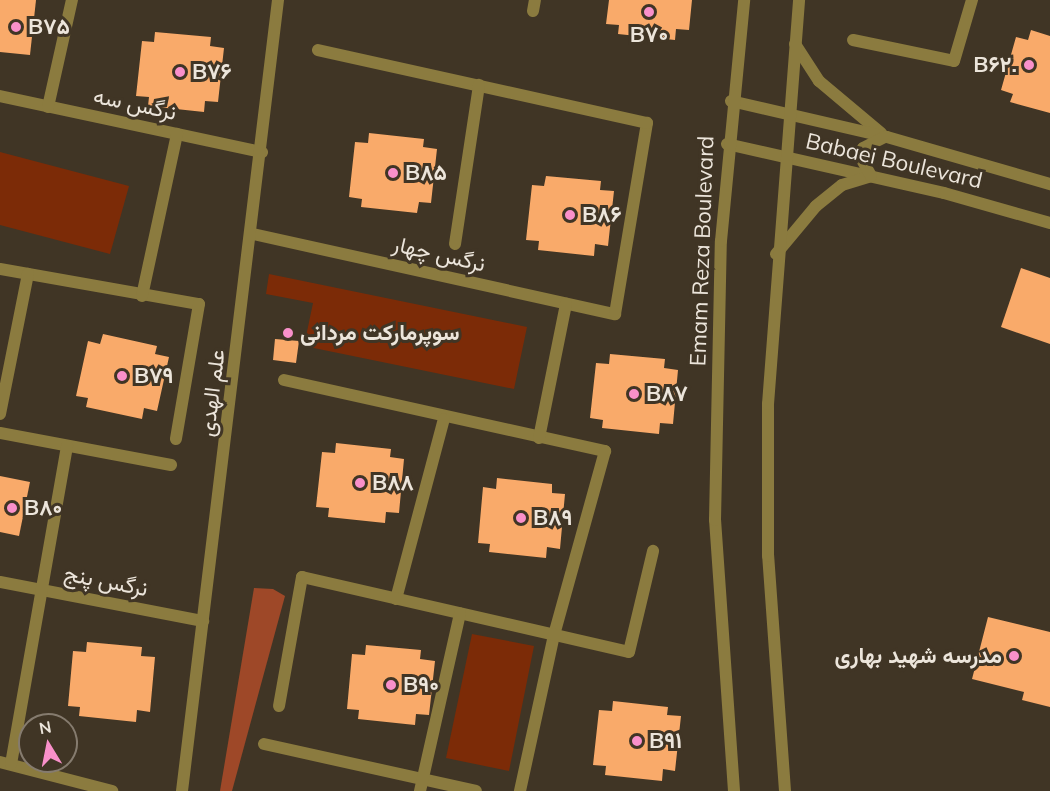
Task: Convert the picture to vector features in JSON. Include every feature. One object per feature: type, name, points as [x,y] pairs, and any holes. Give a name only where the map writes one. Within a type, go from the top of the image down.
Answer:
[{"type":"street","points":[[48,106],[72,0]]},
{"type":"street","name":"علم الهدی","points":[[182,791],[253,234],[278,0]]},
{"type":"street","name":"Emam Reza Boulevard","points":[[734,791],[715,520],[727,144],[744,0]]},
{"type":"street","points":[[785,791],[768,556],[776,254],[799,0]]},
{"type":"street","points":[[853,40],[954,61],[972,0]]},
{"type":"street","points":[[795,44],[819,81],[853,115],[887,137]]},
{"type":"street","points":[[318,50],[479,86],[455,244]]},
{"type":"street","name":"نرگس چهار","points":[[253,234],[615,314],[647,123],[479,86]]},
{"type":"street","name":"نرگس سه","points":[[0,96],[262,152]]},
{"type":"street","name":"Babaei Boulevard","points":[[731,102],[887,137],[1050,184]]},
{"type":"street","points":[[142,296],[177,134]]},
{"type":"street","points":[[776,254],[816,206],[842,185],[871,176],[861,158],[863,148],[887,137]]},
{"type":"street","name":"Babaei Boulevard","points":[[727,144],[871,176],[1050,224]]},
{"type":"street","points":[[0,269],[142,296],[199,304],[176,440]]},
{"type":"street","points":[[0,414],[28,274]]},
{"type":"street","points":[[539,438],[566,304]]},
{"type":"street","points":[[284,380],[444,419],[605,451],[554,635],[520,791]]},
{"type":"street","points":[[396,599],[444,419]]},
{"type":"street","points":[[0,433],[171,465]]},
{"type":"street","points":[[67,446],[42,590],[6,763],[112,791]]},
{"type":"street","points":[[279,706],[302,577],[629,652],[653,551]]},
{"type":"street","name":"نرگس پنج","points":[[0,582],[203,621]]},
{"type":"street","points":[[421,786],[460,613]]},
{"type":"street","points":[[264,744],[421,786],[476,791]]},
{"type":"shaded area","points":[[0,152],[129,186],[110,254],[0,225]]},
{"type":"shaded area","points":[[269,274],[527,327],[514,389],[304,346],[313,303],[266,294]]},
{"type":"shaded area","points":[[254,588],[273,589],[285,596],[232,791],[220,791]]},
{"type":"shaded area","points":[[472,634],[534,646],[509,771],[446,758]]},
{"type":"building","name":"B۷۵","points":[[0,0],[36,0],[30,55],[0,52]]},
{"type":"building","name":"B۷۰","points":[[609,0],[692,0],[689,30],[676,29],[675,40],[618,34],[619,25],[606,24]]},
{"type":"building","name":"B۶۲.","points":[[1031,30],[1050,36],[1050,113],[1010,102],[1013,94],[1001,90],[1016,37],[1028,40]]},
{"type":"building","name":"B۷۶","points":[[155,32],[211,37],[210,46],[224,48],[218,102],[205,101],[204,112],[148,106],[149,97],[136,96],[142,41],[154,42]]},
{"type":"building","name":"B۸۵","points":[[369,133],[424,139],[423,147],[437,149],[431,203],[419,202],[417,213],[361,207],[362,199],[349,197],[355,142],[368,143]]},
{"type":"building","name":"B۸۶","points":[[546,176],[601,181],[600,190],[614,191],[608,246],[595,244],[594,256],[538,250],[539,241],[526,240],[532,185],[544,186]]},
{"type":"building","points":[[1021,268],[1050,278],[1050,344],[1001,327]]},
{"type":"building","name":"B۷۹","points":[[103,334],[157,346],[155,354],[169,357],[157,411],[144,408],[142,419],[86,407],[88,398],[76,396],[88,341],[100,344]]},
{"type":"building","points":[[275,339],[299,341],[296,363],[273,360]]},
{"type":"building","name":"B۸۷","points":[[610,354],[665,359],[664,368],[678,370],[673,424],[660,423],[659,434],[602,428],[603,420],[590,418],[596,363],[609,364]]},
{"type":"building","name":"B۸۸","points":[[336,443],[391,449],[390,457],[404,459],[399,513],[386,512],[385,523],[328,517],[329,508],[316,507],[322,452],[335,453]]},
{"type":"building","name":"B۸۰","points":[[0,476],[30,482],[19,536],[0,532]]},
{"type":"building","name":"B۸۹","points":[[497,478],[552,484],[552,493],[565,494],[560,549],[547,547],[546,558],[489,552],[490,544],[478,543],[483,487],[496,489]]},
{"type":"building","name":"مدرسه شهید بهاری","points":[[988,617],[1050,632],[1050,707],[1022,700],[1024,692],[972,679]]},
{"type":"building","points":[[87,642],[142,647],[141,656],[155,657],[150,712],[137,710],[136,722],[79,716],[80,707],[68,706],[73,651],[86,652]]},
{"type":"building","name":"B۹۰","points":[[366,645],[421,650],[420,659],[435,661],[429,715],[416,714],[415,725],[358,719],[359,710],[347,709],[352,654],[365,655]]},
{"type":"building","name":"B۹۱","points":[[613,701],[668,707],[667,715],[681,716],[675,771],[663,769],[662,781],[605,775],[606,766],[593,765],[599,710],[612,711]]},
{"type":"place","name":"B۷۰","points":[[649,12]]},
{"type":"place","name":"B۷۵","points":[[16,27]]},
{"type":"place","name":"B۶۲.","points":[[1029,65]]},
{"type":"place","name":"B۷۶","points":[[180,72]]},
{"type":"place","name":"B۸۵","points":[[393,173]]},
{"type":"place","name":"B۸۶","points":[[570,215]]},
{"type":"place","name":"سوپرمارکت مردانی","points":[[288,333]]},
{"type":"place","name":"B۷۹","points":[[122,376]]},
{"type":"place","name":"B۸۷","points":[[634,394]]},
{"type":"place","name":"B۸۸","points":[[360,483]]},
{"type":"place","name":"B۸۰","points":[[12,508]]},
{"type":"place","name":"B۸۹","points":[[521,518]]},
{"type":"place","name":"مدرسه شهید بهاری","points":[[1014,656]]},
{"type":"place","name":"B۹۰","points":[[391,685]]},
{"type":"place","name":"B۹۱","points":[[637,741]]}]
